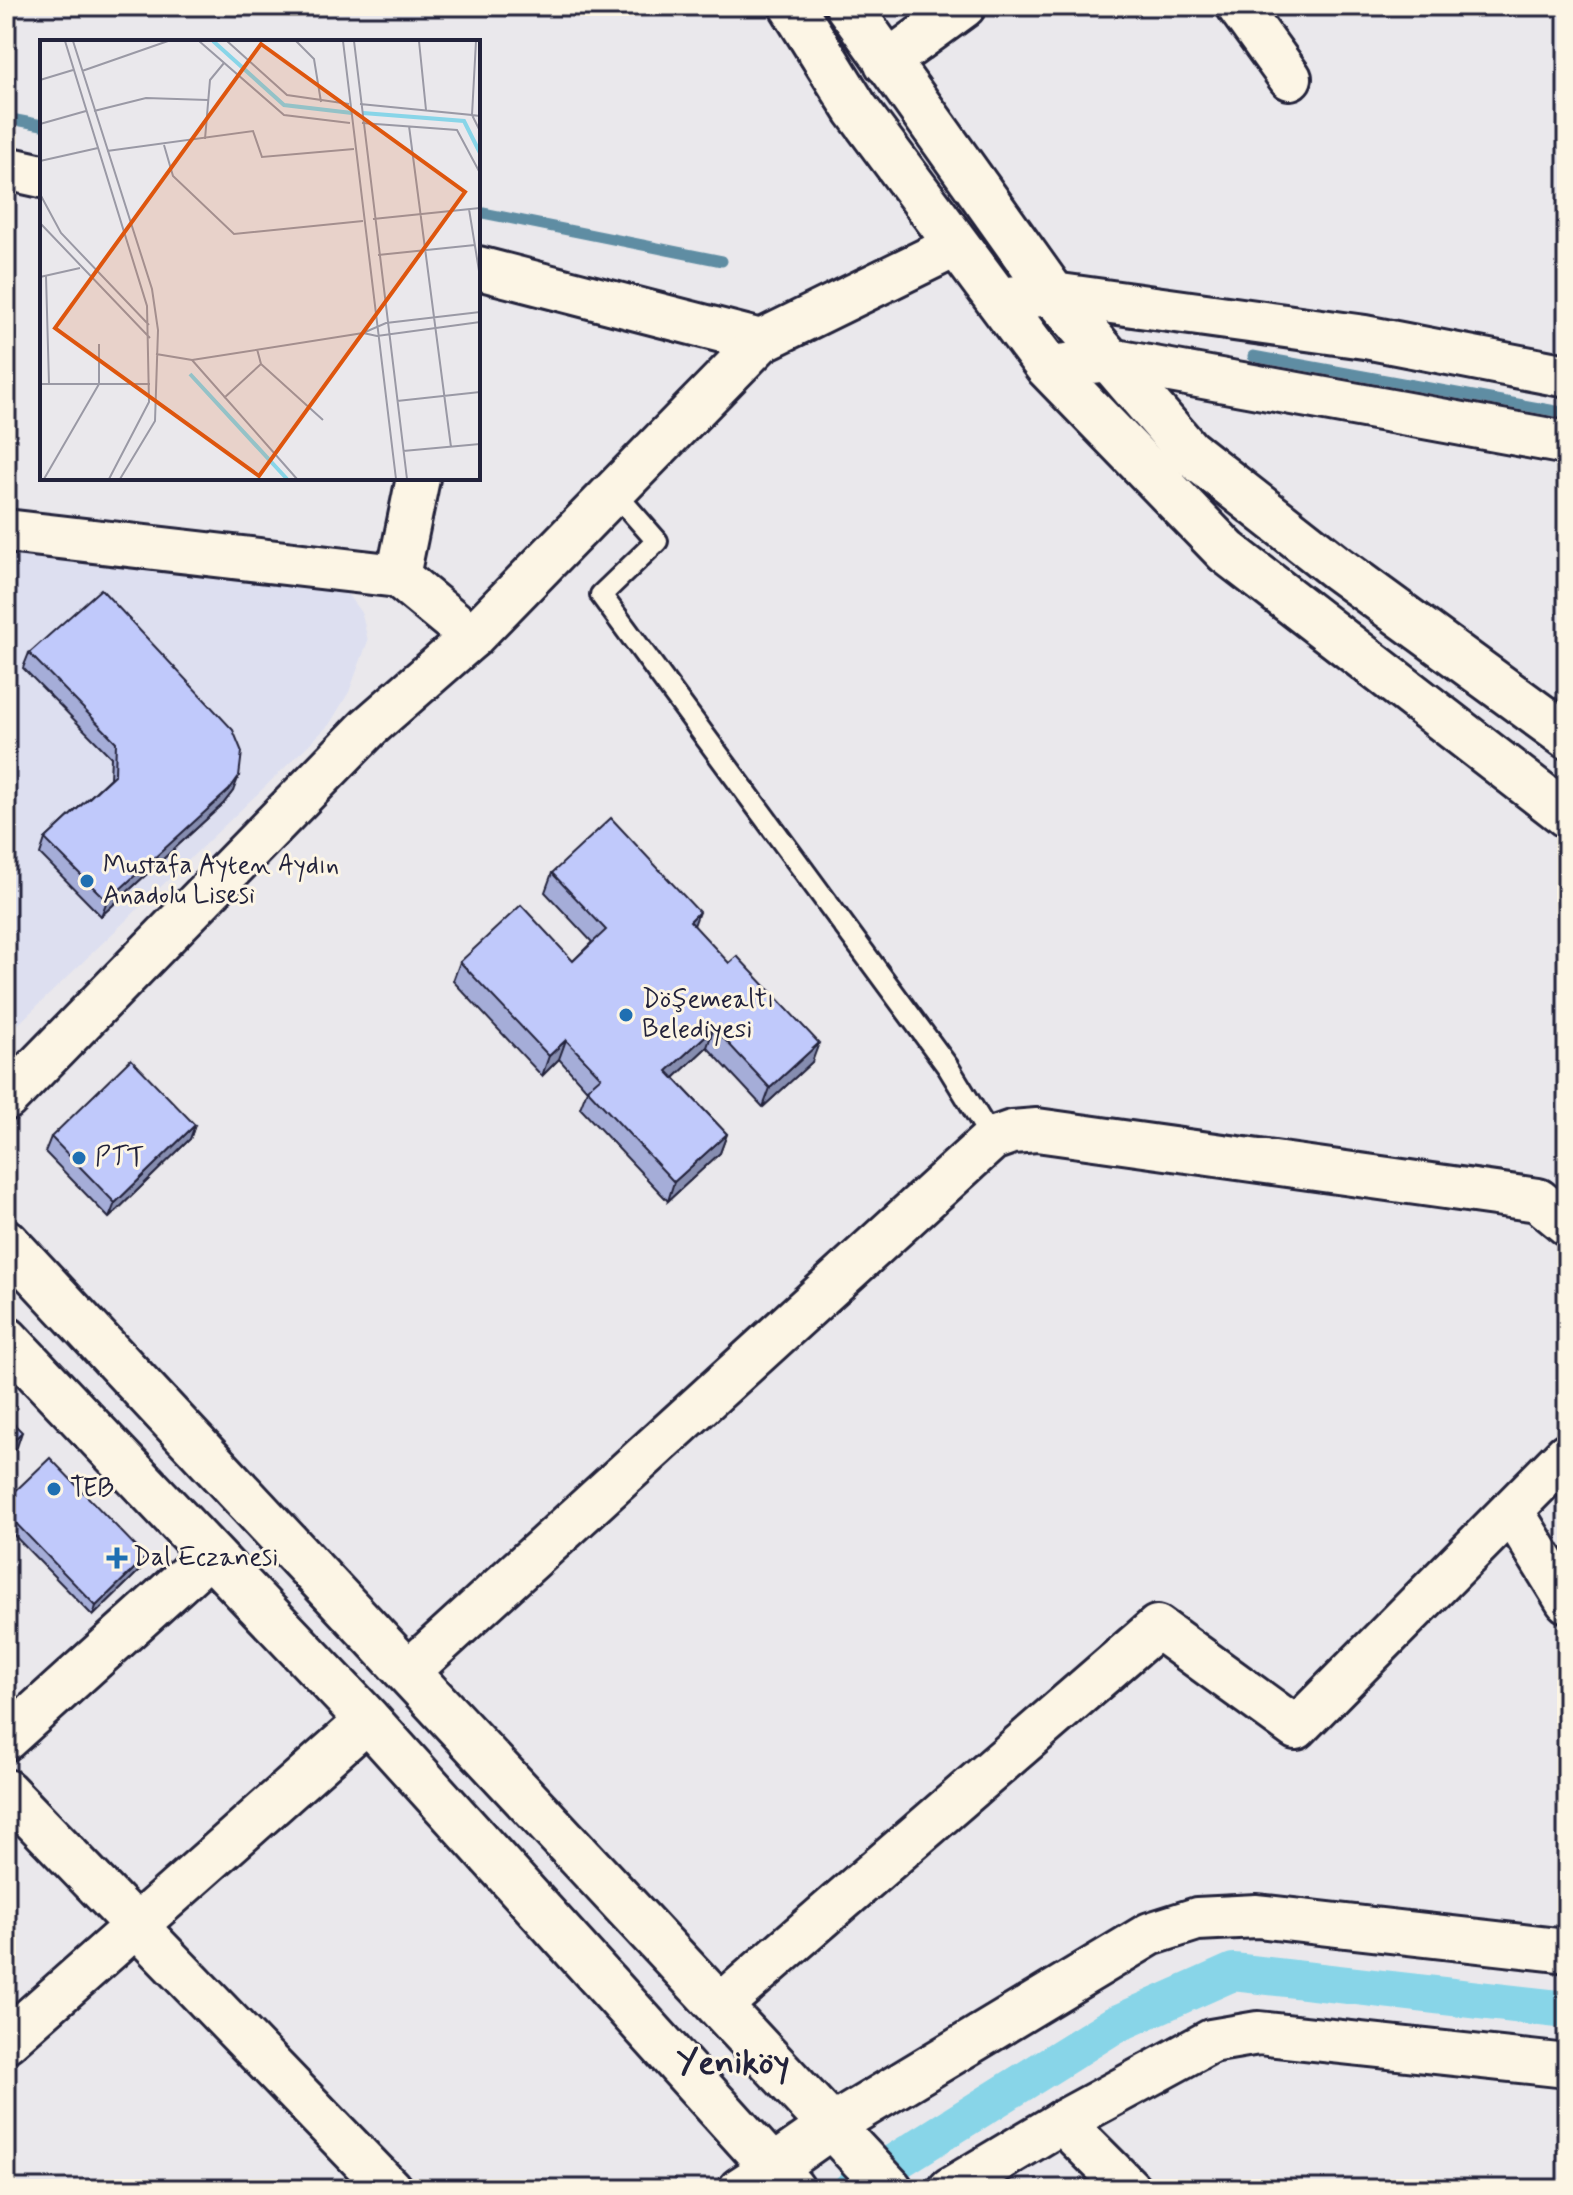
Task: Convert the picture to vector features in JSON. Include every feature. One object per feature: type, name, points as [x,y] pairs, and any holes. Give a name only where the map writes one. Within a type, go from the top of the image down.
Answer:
[{"type":"main road","points":[[792,6],[856,109],[1048,367],[1227,552],[1567,815]]},
{"type":"main road","points":[[848,6],[1053,294],[1188,451],[1337,568],[1567,736]]},
{"type":"main road","points":[[957,245],[997,216]]},
{"type":"main road","points":[[6,1242],[890,2189]]},
{"type":"main road","points":[[6,1339],[368,1720],[768,2182],[833,2125]]},
{"type":"street","points":[[886,63],[964,6]]},
{"type":"street","points":[[1238,6],[1290,78]]},
{"type":"street","points":[[6,168],[40,176]]},
{"type":"street","points":[[6,1099],[369,727],[472,637],[761,341],[957,245]]},
{"type":"street","points":[[480,269],[761,341]]},
{"type":"street","points":[[997,299],[1053,294],[1365,337],[1567,376]]},
{"type":"street","points":[[1048,367],[1110,360],[1567,443]]},
{"type":"street","points":[[398,576],[418,480]]},
{"type":"street","points":[[6,531],[398,576],[472,637]]},
{"type":"street","points":[[409,1671],[992,1139],[1012,1132],[1037,1130],[1538,1200],[1567,1224]]},
{"type":"street","points":[[721,2005],[1157,1627],[1296,1728],[1567,1454]]},
{"type":"street","points":[[1512,1511],[1567,1601]]},
{"type":"street","points":[[6,1739],[211,1554]]},
{"type":"street","points":[[6,2041],[134,1924],[368,1720]]},
{"type":"street","points":[[6,1791],[390,2189]]},
{"type":"street","points":[[833,2125],[1150,1934],[1197,1919],[1257,1916],[1567,1951]]},
{"type":"street","points":[[950,2189],[1062,2122],[1211,2041],[1258,2033],[1567,2066]]},
{"type":"street","points":[[1062,2122],[1129,2189]]},
{"type":"lane","points":[[614,492],[657,541],[601,595],[948,1067],[992,1139]]},
{"type":"shaded area","name":"Mustafa Ayten Aydın Anadolu Lisesi","points":[[6,547],[345,591],[362,614],[368,641],[349,692],[329,725],[6,1036]]},
{"type":"building","points":[[101,589],[233,730],[242,752],[239,776],[229,790],[107,901],[45,839],[115,774],[116,742],[29,653]]},
{"type":"building","name":"Döşemealtı Belediyesi","points":[[611,818],[699,912],[690,921],[729,963],[737,956],[819,1043],[770,1088],[714,1028],[667,1071],[727,1134],[674,1182],[587,1089],[601,1077],[566,1040],[549,1056],[460,962],[521,905],[573,961],[606,930],[552,873]]},
{"type":"building","points":[[131,1059],[195,1125],[115,1203],[51,1137]]},
{"type":"building","points":[[6,1416],[22,1432],[6,1448]]},
{"type":"building","points":[[50,1458],[146,1557],[96,1606],[6,1513],[6,1500]]},
{"type":"waterway","points":[[6,118],[40,125]]},
{"type":"waterway","points":[[480,212],[722,261]]},
{"type":"waterway","points":[[1253,356],[1567,413]]},
{"type":"waterway","points":[[852,2189],[1114,2025],[1233,1972],[1567,2010]]},
{"type":"place","name":"Mustafa Ayten Aydın Anadolu Lisesi","points":[[87,881]]},
{"type":"place","name":"Döşemealtı Belediyesi","points":[[626,1015]]},
{"type":"place","name":"PTT","points":[[79,1158]]},
{"type":"place","name":"TEB","points":[[54,1489]]},
{"type":"place","name":"Dal Eczanesi","points":[[117,1558]]},
{"type":"district","name":"Yeniköy","points":[[733,2063]]}]
